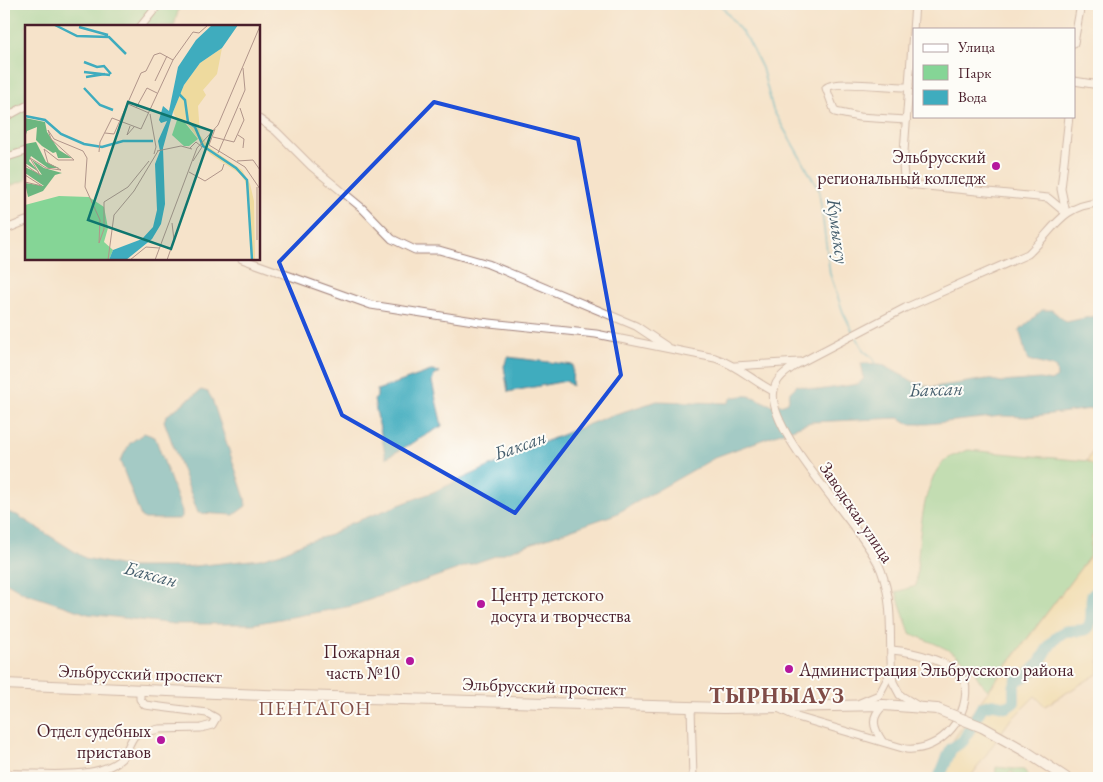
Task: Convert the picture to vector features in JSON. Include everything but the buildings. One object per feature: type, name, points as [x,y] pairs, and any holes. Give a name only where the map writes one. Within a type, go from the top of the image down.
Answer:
[{"type":"main road","name":"Эльбрусский проспект","points":[[4,684],[691,707],[918,707],[937,710],[982,727],[1025,751],[1066,778]]},
{"type":"street","points":[[142,25],[159,4]]},
{"type":"street","points":[[913,28],[915,4]]},
{"type":"street","points":[[1076,32],[1081,4]]},
{"type":"street","points":[[913,32],[903,165],[906,180],[917,185],[1048,198],[1066,213]]},
{"type":"street","points":[[1076,81],[1099,85]]},
{"type":"street","points":[[906,120],[859,117],[835,112],[826,88],[831,85],[856,84],[909,87]]},
{"type":"street","points":[[4,118],[25,107]]},
{"type":"street","points":[[1066,213],[1061,189],[1069,118]]},
{"type":"street","points":[[260,120],[276,131],[311,166],[362,208],[392,239],[415,250],[439,250],[488,264],[636,326],[668,347]]},
{"type":"street","points":[[4,158],[25,151]]},
{"type":"street","points":[[245,260],[371,306],[480,322],[596,334],[715,358],[735,366],[773,395],[782,376],[804,361],[905,308],[1028,254],[1042,241],[1060,217],[1083,206],[1099,203]]},
{"type":"street","points":[[4,230],[25,222]]},
{"type":"street","points":[[735,366],[804,361]]},
{"type":"street","name":"Заводская улица","points":[[773,395],[787,434],[877,562],[888,596],[892,650],[891,672]]},
{"type":"street","points":[[777,708],[797,717],[911,749],[933,745],[946,735],[964,708],[967,694],[965,681],[952,668],[913,654],[892,650]]},
{"type":"street","points":[[855,706],[879,695],[891,672]]},
{"type":"street","points":[[891,672],[898,692],[918,707]]},
{"type":"street","points":[[4,774],[81,777],[92,775],[119,762],[135,735],[159,729],[201,728],[212,725],[216,718],[207,713],[146,705],[140,699],[140,689]]},
{"type":"street","points":[[882,741],[875,729],[874,720],[877,711],[884,706]]},
{"type":"street","points":[[691,707],[693,778]]},
{"type":"highlighted area","points":[[434,102],[578,139],[621,375],[515,513],[342,415],[279,262]]},
{"type":"green space","points":[[4,4],[180,4],[174,25],[25,25],[25,180],[4,188]]},
{"type":"green space","points":[[968,450],[1087,461],[1099,468],[1099,528],[1092,537],[1090,556],[988,690],[970,666],[961,658],[947,649],[910,633],[896,592],[916,586],[922,518],[931,483],[938,469],[947,459]]},
{"type":"green space","points":[[996,767],[1024,770],[1030,778],[1013,776],[1013,772],[1010,772],[1009,775],[1001,774],[1000,778],[995,778]]},
{"type":"sand","points":[[1099,447],[1099,468],[1087,461],[1093,451]]},
{"type":"sand","points":[[1099,528],[1099,673],[1045,706],[1035,696],[1008,723],[970,778],[935,778],[954,739],[971,714],[1090,556],[1092,537]]},
{"type":"water","name":"Баксан","points":[[1042,310],[1052,310],[1066,322],[1099,315],[1099,408],[1027,417],[1002,416],[927,424],[909,424],[899,418],[811,422],[718,456],[616,514],[352,606],[253,624],[174,624],[88,614],[24,593],[4,581],[4,511],[17,515],[85,558],[129,567],[185,567],[260,559],[281,553],[305,542],[331,535],[349,524],[433,492],[537,445],[609,416],[657,401],[728,403],[732,397],[747,396],[754,397],[767,404],[782,404],[788,402],[790,392],[797,385],[818,390],[858,384],[864,378],[861,363],[881,364],[920,385],[934,387],[987,379],[1002,382],[1040,379],[1051,381],[1057,377],[1056,368],[1028,360],[1019,331]]},
{"type":"water","points":[[508,357],[573,365],[572,386],[566,381],[508,392],[504,366]]},
{"type":"water","points":[[431,371],[440,372],[434,376],[432,382],[442,426],[386,458],[374,400],[377,397],[377,390]]},
{"type":"water","points":[[201,390],[208,392],[212,399],[245,498],[246,506],[234,515],[198,513],[164,421],[166,416]]},
{"type":"water","points":[[144,433],[155,437],[182,511],[182,517],[179,519],[145,519],[141,517],[120,461],[130,443]]},
{"type":"waterway","name":"Кумыксу","points":[[720,4],[748,40],[762,68],[773,110],[819,190],[830,274],[843,312],[853,332]]},
{"type":"waterway","name":"Кумыксу","points":[[856,336],[864,351],[872,357],[877,366]]},
{"type":"waterway","points":[[939,778],[951,749],[963,741],[982,707],[993,704],[1007,707],[1014,702],[1014,687],[1017,680],[1033,671],[1055,639],[1062,633],[1082,630],[1088,627],[1090,624],[1092,596],[1099,589]]},
{"type":"place","name":"Эльбрусский региональный колледж","points":[[996,166]]},
{"type":"place","name":"Центр детского досуга и творчества","points":[[481,604]]},
{"type":"place","name":"Пожарная часть №10","points":[[410,661]]},
{"type":"place","name":"Администрация Эльбрусского района","points":[[789,669]]},
{"type":"place","name":"Отдел судебных приставов","points":[[161,740]]},
{"type":"district","name":"ТЫРНЫАУЗ","points":[[777,695]]},
{"type":"district","name":"ПЕНТАГОН","points":[[315,708]]}]
